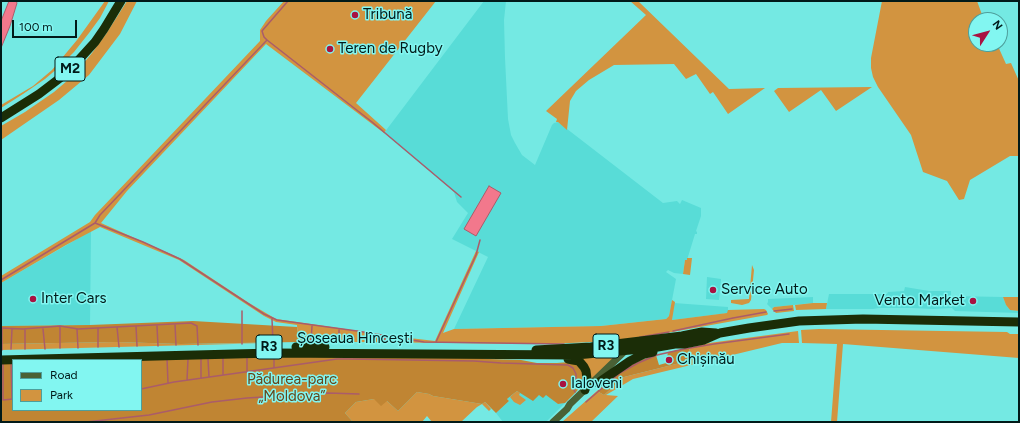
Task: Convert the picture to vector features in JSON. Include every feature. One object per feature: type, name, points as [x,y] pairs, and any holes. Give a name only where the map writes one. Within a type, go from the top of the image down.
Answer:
[{"type":"highway","name":"M2","points":[[1,112],[32,93],[67,64],[93,35],[115,1]]},
{"type":"highway","name":"M2","points":[[1,118],[39,94],[64,75],[95,42],[121,1]]},
{"type":"highway","name":"R3","points":[[537,350],[563,351],[620,348],[624,350],[632,346],[675,339],[704,340],[720,333],[795,321],[863,319],[1019,322]]},
{"type":"highway","name":"R3","points":[[598,383],[622,366],[637,358],[652,352],[676,348],[680,339]]},
{"type":"highway","name":"Șoseaua Hîncești","points":[[1,354],[311,347],[537,350],[680,339]]},
{"type":"highway","name":"R3","points":[[615,345],[619,345],[624,350]]},
{"type":"highway","name":"Șoseaua Hîncești","points":[[40,359],[273,353],[576,355],[624,350]]},
{"type":"highway","name":"R3","points":[[455,354],[496,358],[579,361],[586,371],[587,379],[585,390]]},
{"type":"highway","name":"Șoseaua Hîncești","points":[[1,360],[12,360]]},
{"type":"main road","points":[[567,409],[573,406],[623,358],[625,355],[624,350]]},
{"type":"main road","points":[[553,422],[624,350]]},
{"type":"shaded area","points":[[9,1],[16,1],[17,3],[1,48],[1,21]]},
{"type":"shaded area","points":[[484,1],[506,1],[504,20],[508,119],[511,135],[522,155],[535,165],[552,125],[558,122],[663,203],[677,201],[680,204],[682,200],[701,208],[701,216],[696,231],[697,234],[695,234],[687,260],[685,260],[683,274],[674,273],[668,270],[666,272],[676,279],[669,316],[666,319],[601,326],[454,329],[488,257],[452,239],[468,213],[457,202],[454,192],[384,133]]},
{"type":"shaded area","points":[[489,186],[501,193],[476,236],[464,229]]},
{"type":"shaded area","points":[[91,231],[90,325],[1,326],[1,283]]},
{"type":"shaded area","points":[[707,277],[721,279],[719,300],[706,299]]},
{"type":"shaded area","points":[[905,287],[929,291],[951,291],[951,296],[1003,297],[1010,310],[1019,311],[1019,313],[955,311],[952,308],[826,309],[829,294],[887,294],[888,292],[904,291]]},
{"type":"shaded area","points":[[813,297],[813,303],[774,307],[772,309],[767,304],[768,299]]},
{"type":"shaded area","points":[[674,303],[728,307],[728,313],[672,320]]},
{"type":"shaded area","points":[[517,391],[540,395],[546,394],[558,404],[565,403],[546,422],[503,422],[496,413],[509,401],[507,399]]},
{"type":"green space","points":[[105,1],[109,1],[100,18],[74,52],[45,79],[1,108],[1,105],[33,86],[52,70],[77,40]]},
{"type":"green space","points":[[127,1],[137,1],[120,34],[89,75],[59,100],[1,140],[1,126],[54,92],[74,75],[106,34]]},
{"type":"green space","points":[[284,1],[436,1],[356,103],[386,130],[384,133],[266,44],[127,191],[101,223],[184,260],[276,319],[401,337],[435,341],[476,251],[479,252],[443,333],[454,329],[601,326],[666,319],[669,316],[672,300],[675,302],[672,320],[727,313],[728,310],[764,309],[768,314],[672,332],[613,341],[548,344],[298,342],[297,325],[276,322],[264,316],[179,260],[100,227],[1,283],[1,276],[90,222],[260,41],[260,30]]},
{"type":"green space","points":[[630,1],[638,1],[729,89],[765,88],[728,114],[713,92],[710,94],[696,74],[686,79],[674,64],[614,65],[589,80],[576,91],[570,101],[567,130],[556,122],[557,119],[546,111],[646,15]]},
{"type":"green space","points":[[882,1],[977,1],[981,12],[968,12],[968,52],[1001,52],[1006,64],[1011,63],[1019,81],[1019,156],[1010,156],[970,180],[964,199],[959,200],[947,181],[923,172],[911,135],[878,87],[873,77],[871,58]]},
{"type":"green space","points":[[872,87],[836,111],[821,90],[789,112],[774,91],[778,88]]},
{"type":"green space","points":[[687,258],[692,258],[690,275],[683,274],[685,260],[687,260]]},
{"type":"green space","points":[[752,265],[754,270],[751,300],[749,303],[742,305],[731,303],[731,300],[749,299]]},
{"type":"green space","points":[[1003,297],[1019,297],[1019,311],[1010,310]]},
{"type":"green space","points":[[827,303],[826,309],[796,310],[795,305]]},
{"type":"green space","points":[[793,305],[794,311],[776,313],[772,309],[774,307]]},
{"type":"green space","points":[[193,321],[297,327],[298,342],[181,344],[116,342],[1,344],[1,326],[90,325]]},
{"type":"green space","points":[[801,330],[1007,332],[1010,334],[1019,334],[1019,358],[843,344],[837,422],[831,422],[837,344],[802,343]]},
{"type":"green space","points":[[798,331],[799,343],[782,343],[633,379],[606,395],[618,396],[591,422],[562,422],[597,391],[604,395],[624,377],[692,360],[689,348],[709,343]]},
{"type":"green space","points":[[116,342],[181,344],[272,343],[1,350],[1,344]]},
{"type":"green space","points":[[689,348],[692,360],[624,377],[604,395],[597,391],[631,365],[656,355],[659,365],[666,363],[668,352]]},
{"type":"green space","points":[[617,355],[589,384],[580,358]]},
{"type":"green space","name":"Pădurea-parc „Moldova”","points":[[220,357],[477,357],[521,360],[537,363],[569,362],[577,365],[582,371],[583,378],[577,391],[565,403],[558,404],[546,395],[543,398],[539,395],[533,401],[517,391],[507,399],[509,401],[496,413],[485,402],[482,404],[417,392],[398,411],[387,401],[381,406],[374,399],[356,402],[345,413],[353,422],[1,422],[1,363],[12,362],[12,411],[142,411],[142,360]]},
{"type":"green space","points":[[517,391],[520,393],[519,395],[526,400],[520,405],[514,402],[510,397]]},
{"type":"green space","points":[[417,392],[482,404],[461,422],[432,422],[427,416],[422,422],[353,422],[345,413],[356,402],[374,399],[387,401],[398,411]]},
{"type":"green space","points":[[485,402],[491,409],[489,411],[482,404]]},
{"type":"waterway","points":[[267,40],[262,31],[288,1]]},
{"type":"waterway","points":[[1,280],[95,223],[100,215],[267,40],[372,122],[461,197]]},
{"type":"waterway","points":[[95,223],[143,242],[180,259],[264,314],[277,320],[424,342],[564,344]]},
{"type":"waterway","points":[[436,342],[476,255],[480,240]]},
{"type":"waterway","points":[[774,311],[792,309]]},
{"type":"waterway","points":[[242,311],[242,344]]},
{"type":"waterway","points":[[673,331],[766,312]]},
{"type":"waterway","points":[[272,319],[273,343]]},
{"type":"waterway","points":[[1,328],[23,329],[60,326],[78,329],[191,323],[197,326],[198,345]]},
{"type":"waterway","points":[[175,324],[176,345]]},
{"type":"waterway","points":[[60,326],[60,348]]},
{"type":"waterway","points":[[136,326],[137,346]]},
{"type":"waterway","points":[[157,326],[158,346]]},
{"type":"waterway","points":[[311,342],[312,326]]},
{"type":"waterway","points":[[117,327],[119,347]]},
{"type":"waterway","points":[[2,328],[2,350]]},
{"type":"waterway","points":[[98,328],[98,347]]},
{"type":"waterway","points":[[11,349],[12,329]]},
{"type":"waterway","points":[[25,329],[25,349]]},
{"type":"waterway","points":[[43,329],[45,349]]},
{"type":"waterway","points":[[77,329],[78,348]]},
{"type":"waterway","points":[[339,330],[339,342]]},
{"type":"waterway","points":[[640,337],[669,332]]},
{"type":"waterway","points":[[586,402],[620,373],[657,355],[714,344],[789,334]]},
{"type":"waterway","points":[[385,336],[385,341]]},
{"type":"waterway","points":[[274,357],[274,367]]},
{"type":"waterway","points":[[167,358],[168,383]]},
{"type":"waterway","points":[[223,358],[223,375]]},
{"type":"waterway","points":[[247,358],[247,372]]},
{"type":"waterway","points":[[187,380],[188,359]]},
{"type":"waterway","points":[[201,359],[201,378]]},
{"type":"waterway","points":[[208,359],[209,377]]},
{"type":"waterway","points":[[142,389],[174,382],[337,359],[348,359],[474,361],[568,365],[573,368],[576,374],[575,392]]},
{"type":"waterway","points":[[11,363],[12,399]]},
{"type":"waterway","points":[[3,364],[3,400],[12,399]]},
{"type":"waterway","points":[[86,422],[149,415],[212,402],[247,398],[328,393],[359,394]]},
{"type":"place","name":"Tribună","points":[[355,15]]},
{"type":"place","name":"Teren de Rugby","points":[[330,49]]},
{"type":"place","name":"Service Auto","points":[[713,290]]},
{"type":"place","name":"Inter Cars","points":[[33,299]]},
{"type":"place","name":"Vento Market","points":[[973,301]]},
{"type":"place","name":"Chișinău","points":[[669,360]]},
{"type":"place","name":"Ialoveni","points":[[563,384]]}]
